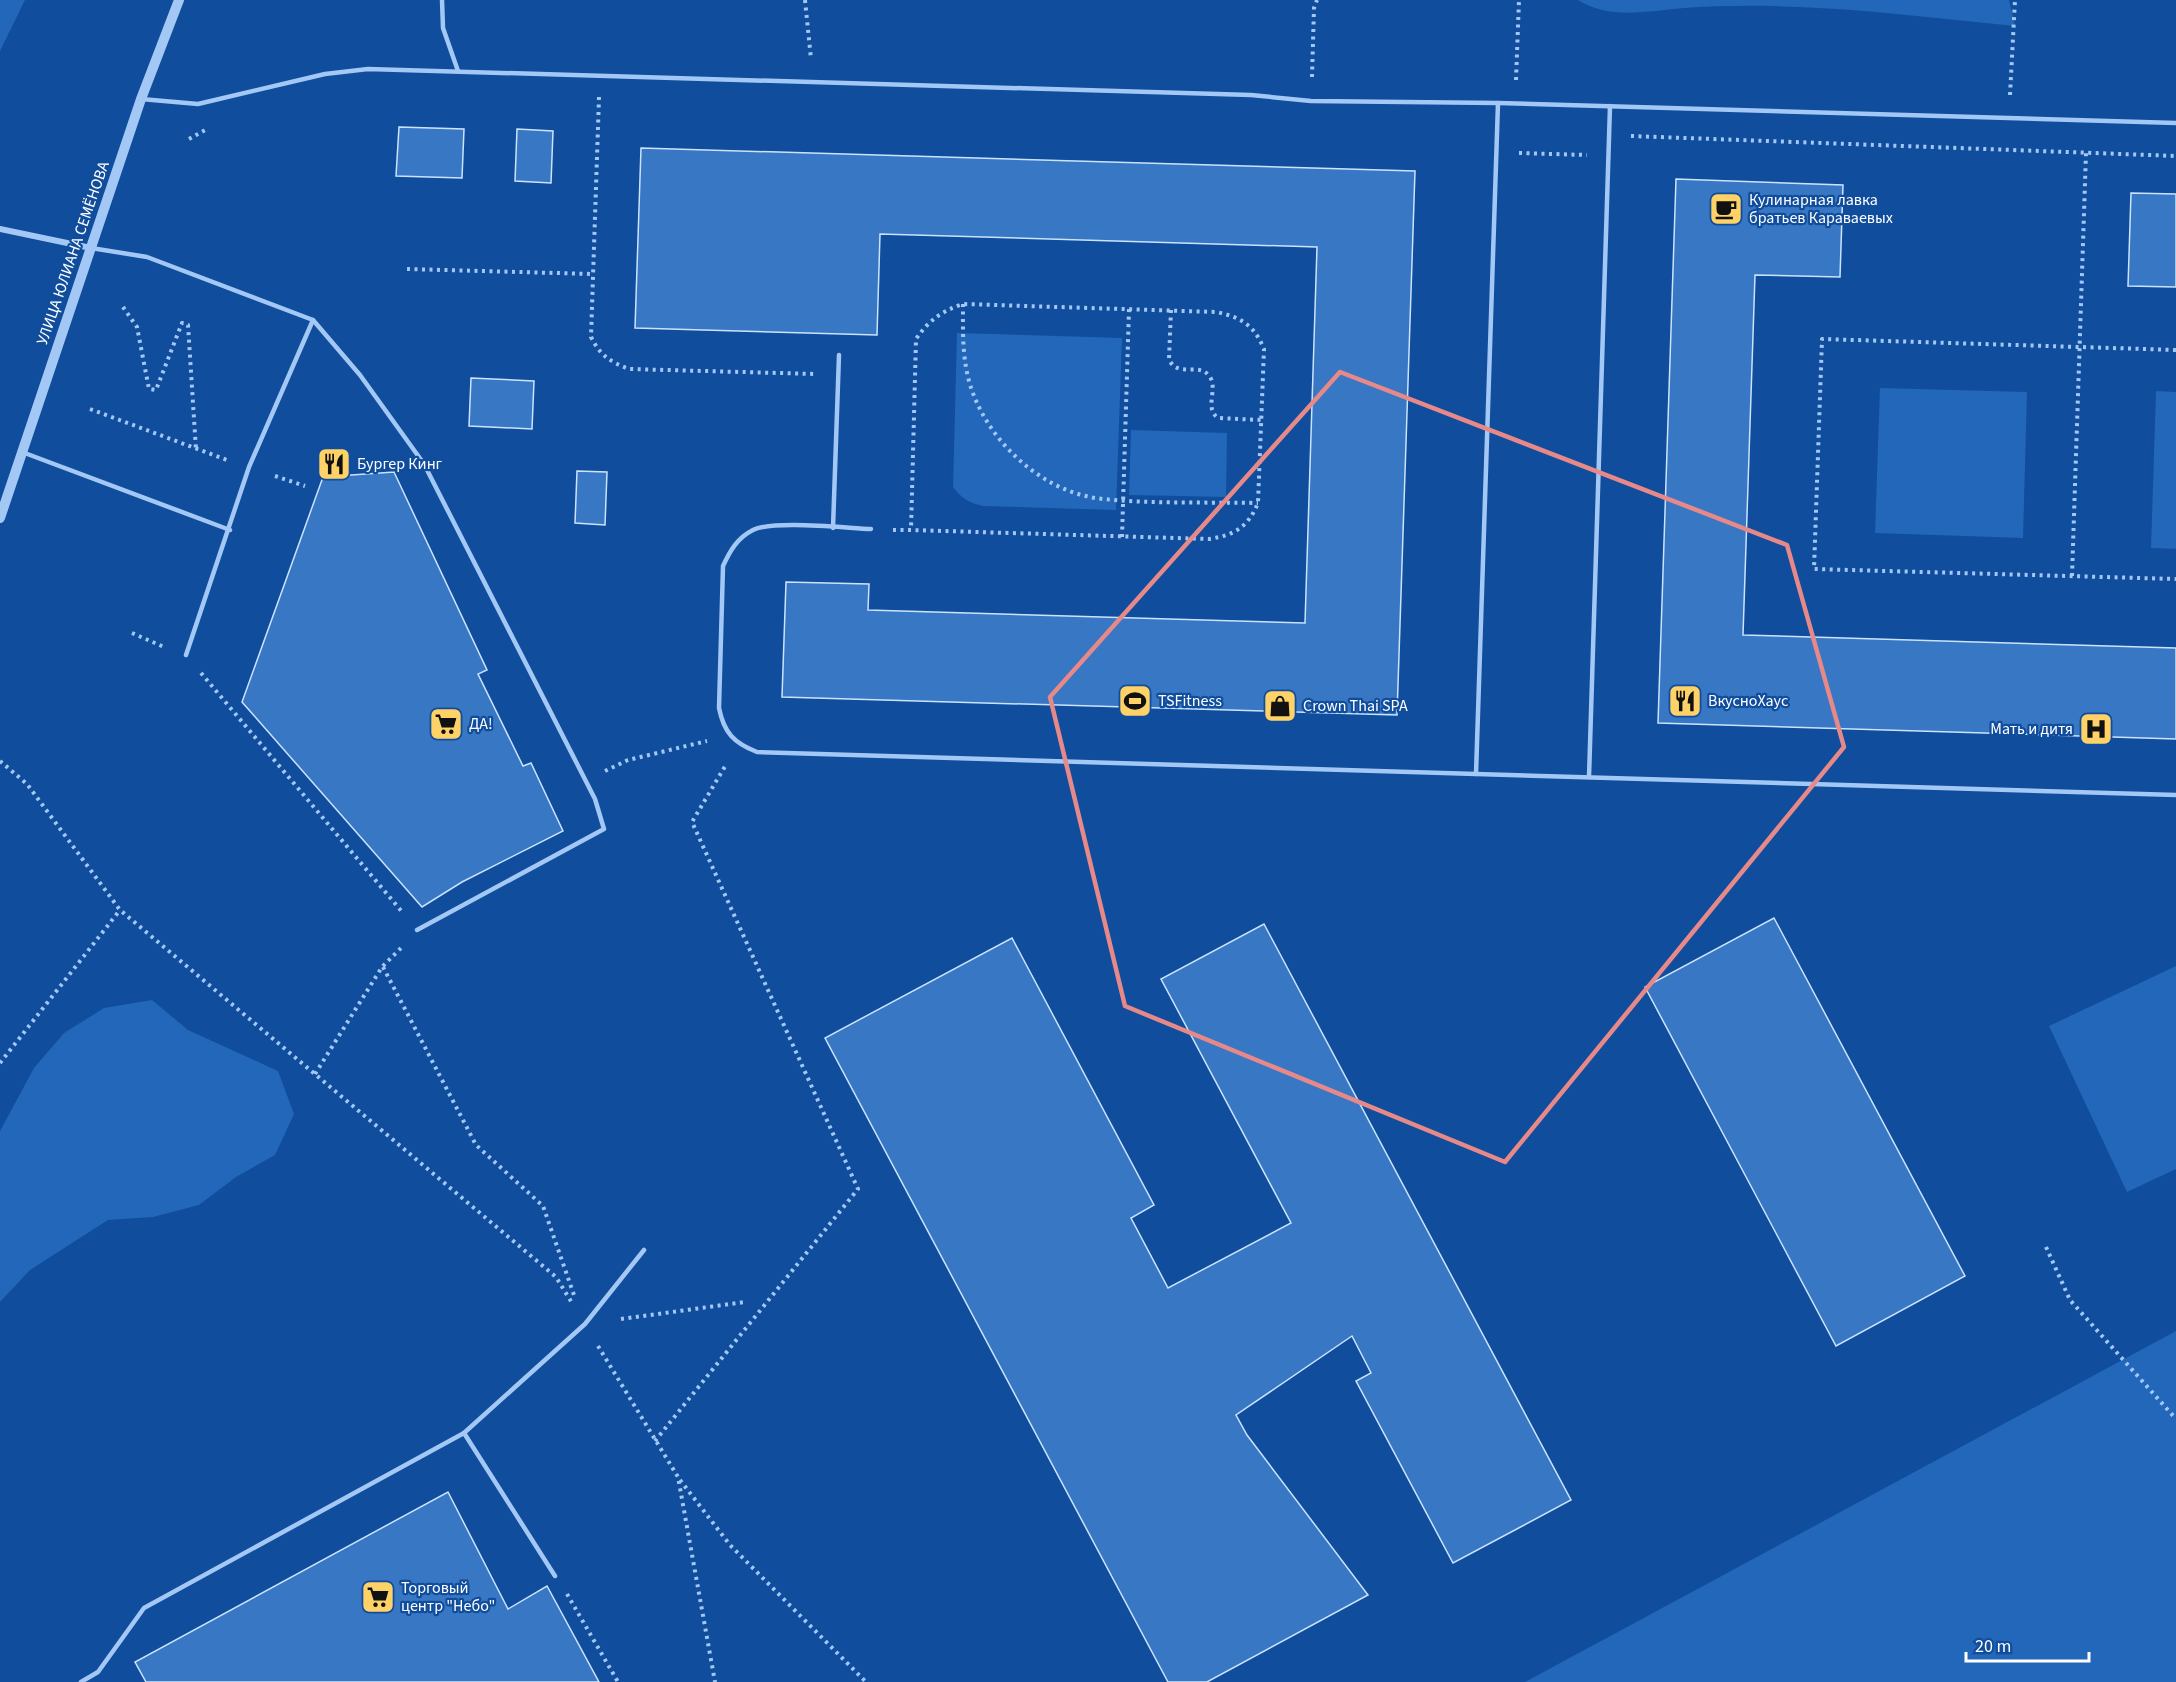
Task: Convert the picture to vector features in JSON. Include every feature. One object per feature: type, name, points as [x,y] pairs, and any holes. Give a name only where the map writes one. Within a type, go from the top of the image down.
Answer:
[{"type":"street","name":"УЛИЦА ЮЛИАНА СЕМЁНОВА","points":[[0,518],[141,99],[179,0]]},
{"type":"street","points":[[0,229],[91,248]]},
{"type":"lane","points":[[442,0],[443,28],[458,71]]},
{"type":"lane","points":[[141,99],[198,105],[349,70],[458,71],[1251,95],[1311,101],[1498,103],[2176,123]]},
{"type":"lane","points":[[1476,774],[1498,103]]},
{"type":"lane","points":[[1588,777],[1610,106]]},
{"type":"lane","points":[[91,248],[147,257],[313,320],[360,375],[424,464],[595,799],[604,829],[417,930]]},
{"type":"lane","points":[[186,655],[249,468],[313,320]]},
{"type":"lane","points":[[833,528],[838,355]]},
{"type":"lane","points":[[22,452],[230,530]]},
{"type":"lane","points":[[871,529],[765,526],[742,537],[732,548],[723,566],[718,708],[729,736],[738,744],[757,752],[2176,795]]},
{"type":"lane","points":[[81,1682],[98,1672],[144,1608],[464,1433],[585,1324],[644,1250]]},
{"type":"lane","points":[[464,1433],[555,1576]]},
{"type":"path","points":[[805,0],[812,63]]},
{"type":"path","points":[[1311,101],[1314,8],[1317,0]]},
{"type":"path","points":[[1516,88],[1519,0]]},
{"type":"path","points":[[2009,104],[2015,0]]},
{"type":"path","points":[[598,112],[591,338],[597,349],[615,364],[629,369],[838,375]]},
{"type":"path","points":[[1609,135],[2176,156]]},
{"type":"path","points":[[1496,153],[1608,156]]},
{"type":"path","points":[[2072,576],[2086,153]]},
{"type":"path","points":[[407,269],[593,274]]},
{"type":"path","points":[[963,304],[963,346],[969,381],[977,402],[991,427],[1008,448],[1029,468],[1068,489],[1103,499],[1258,503]]},
{"type":"path","points":[[871,529],[1209,539],[1231,536],[1252,519],[1258,503],[1264,349],[1250,325],[1237,316],[1216,312],[963,304],[935,316],[916,339],[911,530]]},
{"type":"path","points":[[123,307],[137,327],[149,389],[156,390],[182,324],[188,324],[196,450]]},
{"type":"path","points":[[1122,537],[1129,309]]},
{"type":"path","points":[[1171,310],[1169,359],[1172,365],[1180,370],[1202,370],[1207,374],[1212,381],[1212,410],[1218,418],[1261,420]]},
{"type":"path","points":[[2176,350],[1822,339],[1814,568],[2176,579]]},
{"type":"path","points":[[90,409],[227,460]]},
{"type":"path","points":[[275,476],[305,486]]},
{"type":"path","points":[[132,633],[186,655],[417,930]]},
{"type":"path","points":[[628,760],[729,736]]},
{"type":"path","points":[[655,1441],[858,1189],[692,822],[738,744]]},
{"type":"path","points":[[1,761],[27,784],[120,910],[556,1277],[678,1478],[730,1545],[866,1682]]},
{"type":"path","points":[[0,1063],[120,910]]},
{"type":"path","points":[[315,1074],[382,967],[476,1145],[543,1206],[585,1324]]},
{"type":"path","points":[[2046,1247],[2070,1300],[2176,1419]]},
{"type":"path","points":[[585,1324],[745,1302]]},
{"type":"path","points":[[678,1478],[715,1682]]},
{"type":"path","points":[[555,1576],[618,1682]]},
{"type":"highlighted area","points":[[1340,372],[1787,545],[1844,747],[1505,1162],[1125,1006],[1050,697]]},
{"type":"shaded area","points":[[0,0],[25,0],[0,51]]},
{"type":"shaded area","points":[[1578,0],[2009,0],[2015,26],[1808,7],[1725,6],[1629,13],[1603,10]]},
{"type":"shaded area","points":[[957,333],[1122,338],[1116,510],[983,506],[962,497],[956,491],[953,487]]},
{"type":"shaded area","points":[[1880,388],[2027,392],[2023,538],[1875,533]]},
{"type":"shaded area","points":[[2156,391],[2176,392],[2176,549],[2151,548]]},
{"type":"shaded area","points":[[1131,430],[1227,433],[1226,497],[1129,495]]},
{"type":"shaded area","points":[[2176,966],[2176,1169],[2127,1192],[2049,1026]]},
{"type":"shaded area","points":[[152,1000],[188,1030],[278,1071],[294,1114],[275,1155],[236,1177],[199,1205],[153,1217],[108,1220],[30,1270],[0,1302],[0,1131],[34,1068],[64,1033],[104,1008]]},
{"type":"shaded area","points":[[2176,1331],[2176,1682],[1525,1682]]},
{"type":"building","points":[[399,127],[464,129],[462,178],[396,176]]},
{"type":"building","points":[[517,129],[553,131],[551,183],[515,181]]},
{"type":"building","points":[[641,148],[1415,171],[1397,715],[782,697],[786,582],[869,584],[868,610],[1305,623],[1317,247],[880,234],[877,335],[635,328]]},
{"type":"building","points":[[1676,179],[1843,185],[1840,277],[1755,275],[1743,635],[2176,648],[2176,739],[1658,723]]},
{"type":"building","points":[[2131,193],[2176,194],[2176,287],[2128,286]]},
{"type":"building","points":[[471,378],[534,381],[532,429],[469,426]]},
{"type":"building","points":[[577,471],[607,472],[605,525],[575,523]]},
{"type":"building","points":[[394,472],[487,670],[478,674],[523,766],[531,763],[563,831],[462,882],[422,907],[242,702],[323,477]]},
{"type":"building","points":[[1774,918],[1965,1276],[1836,1346],[1645,987]]},
{"type":"building","points":[[1264,924],[1571,1500],[1453,1563],[1356,1381],[1371,1373],[1352,1336],[1236,1415],[1247,1435],[1368,1595],[1207,1682],[1168,1682],[825,1038],[1012,938],[1154,1205],[1131,1218],[1168,1288],[1291,1223],[1161,979]]},
{"type":"building","name":"Торговый центр \"Небо\"","points":[[448,1492],[508,1609],[547,1586],[599,1682],[146,1682],[135,1662]]},
{"type":"place","name":"Кулинарная лавка братьев Караваевых","points":[[1726,209]]},
{"type":"place","name":"Бургер Кинг","points":[[334,464]]},
{"type":"place","name":"TSFitness","points":[[1135,701]]},
{"type":"place","name":"ВкусноХаус","points":[[1685,701]]},
{"type":"place","name":"Crown Thai SPA","points":[[1280,706]]},
{"type":"place","name":"ДА!","points":[[446,724]]},
{"type":"place","name":"Мать и дитя","points":[[2096,729]]},
{"type":"place","name":"Торговый центр \"Небо\"","points":[[378,1597]]}]
